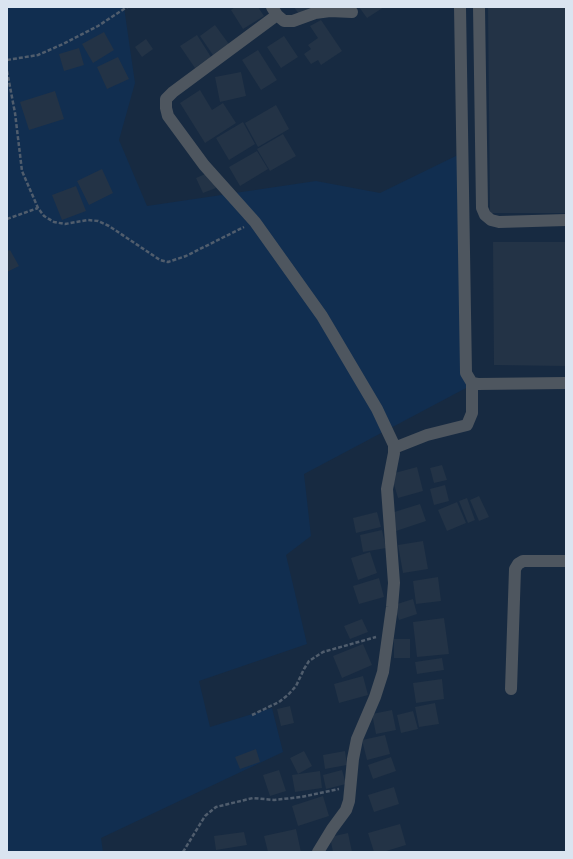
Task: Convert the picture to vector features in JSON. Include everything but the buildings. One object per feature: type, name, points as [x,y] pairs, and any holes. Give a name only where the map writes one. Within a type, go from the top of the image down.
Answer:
[{"type":"street","points":[[394,448],[427,435],[467,425],[472,413],[472,383],[466,373],[460,7]]},
{"type":"street","points":[[479,7],[482,208],[485,215],[492,220],[499,222],[566,220]]},
{"type":"street","points":[[318,852],[346,810],[351,787],[356,739],[375,697],[383,672],[394,583],[387,489],[394,448],[389,432],[377,410],[322,316],[255,222],[204,165],[168,116],[166,99],[275,11],[284,21],[293,20],[315,13],[330,11],[352,12]]},
{"type":"street","points":[[472,383],[566,383]]},
{"type":"street","points":[[511,689],[515,569],[518,564],[523,561],[566,561]]},
{"type":"path","points":[[7,60],[38,55],[64,44],[98,26],[128,7]]},
{"type":"path","points":[[7,71],[15,113],[22,171],[38,208],[44,216],[54,222],[65,224],[88,220],[98,221],[109,226],[160,260],[168,262],[186,256],[255,222]]},
{"type":"path","points":[[7,219],[38,208]]},
{"type":"path","points":[[252,715],[279,702],[288,695],[296,686],[309,661],[323,652],[388,634]]},
{"type":"path","points":[[183,852],[205,816],[216,807],[253,798],[274,800],[301,797],[351,787]]},
{"type":"shaded area","points":[[7,7],[566,7],[566,852],[7,852]]},
{"type":"shaded area","points":[[7,7],[124,7],[135,83],[119,140],[147,206],[316,181],[380,193],[466,151],[466,388],[304,474],[311,536],[286,555],[307,644],[199,681],[210,727],[272,708],[283,752],[101,838],[103,852],[7,852]]}]
